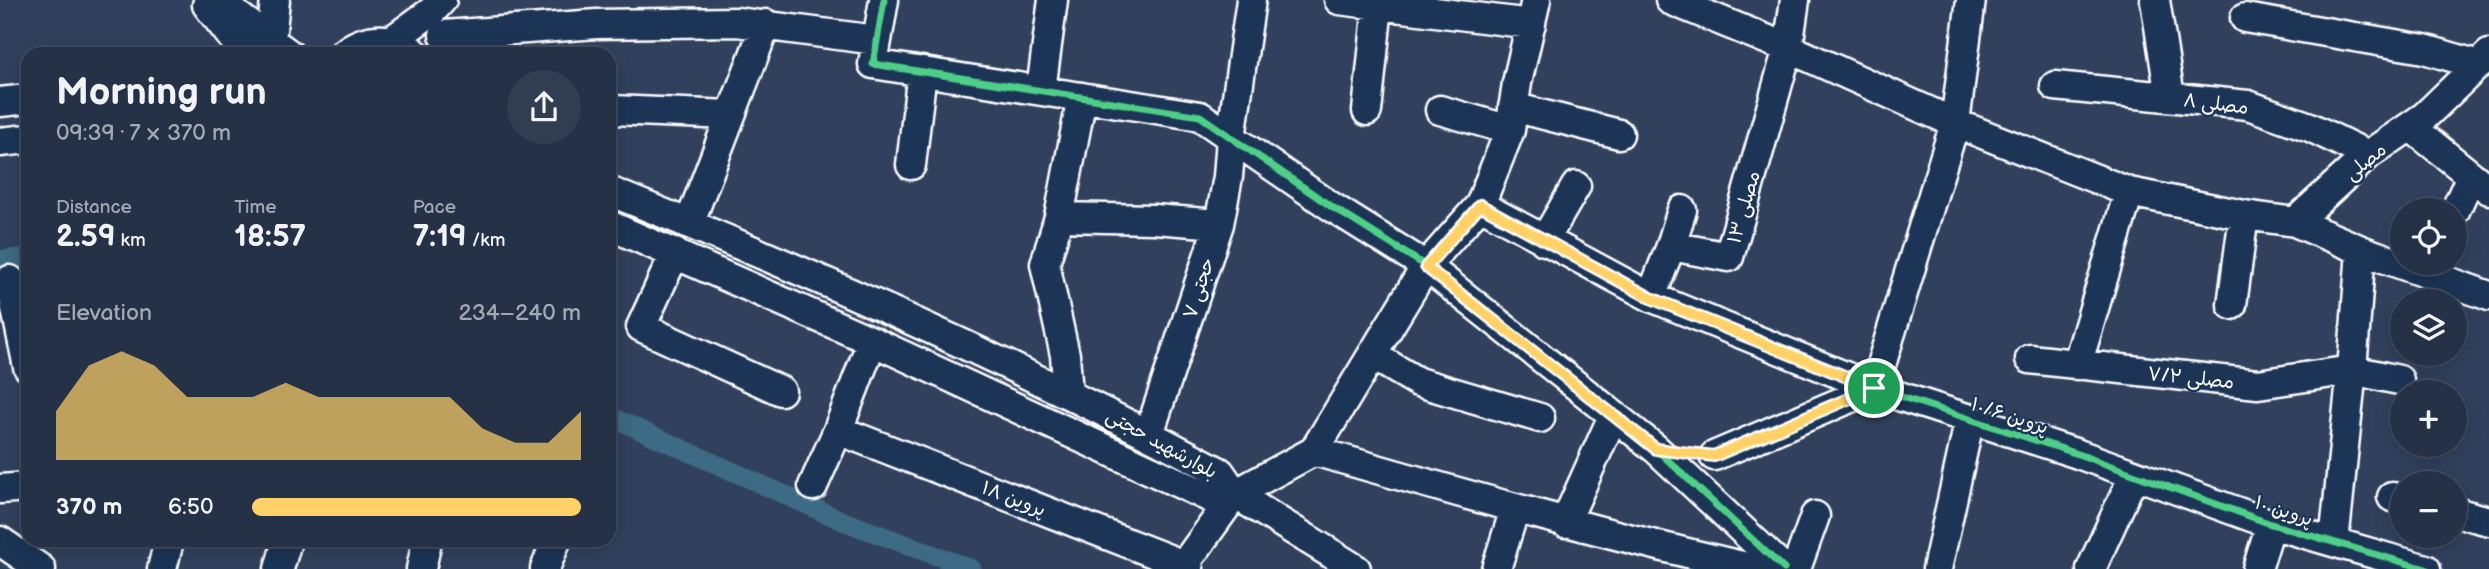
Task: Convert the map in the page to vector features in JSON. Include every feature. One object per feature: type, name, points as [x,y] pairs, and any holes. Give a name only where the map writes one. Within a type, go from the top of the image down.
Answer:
[{"type":"street","points":[[204,0],[240,47]]},
{"type":"street","points":[[221,0],[280,47]]},
{"type":"street","points":[[275,0],[280,47]]},
{"type":"street","points":[[355,47],[375,39],[404,47],[442,0]]},
{"type":"street","points":[[439,44],[463,0]]},
{"type":"street","points":[[884,0],[873,64],[1200,116],[1426,267],[1656,449],[1784,569]]},
{"type":"street","points":[[1041,90],[1053,0]]},
{"type":"street","name":"حجتی ۷","points":[[1149,434],[1219,224],[1228,177],[1251,0]]},
{"type":"street","points":[[1187,567],[1235,494],[1314,450],[1426,267],[1480,205],[1512,118],[1534,12],[1377,5],[1339,0]]},
{"type":"street","points":[[1670,0],[1788,48],[1955,123],[2129,191],[2244,215],[2295,222],[2361,250],[2390,258]]},
{"type":"street","points":[[1788,48],[1795,0]]},
{"type":"street","points":[[1656,449],[1714,456],[1874,388],[1955,123],[1971,0]]},
{"type":"street","points":[[2155,0],[2169,97]]},
{"type":"street","points":[[1367,111],[1377,5]]},
{"type":"street","points":[[439,44],[597,12],[738,11],[766,24],[876,40]]},
{"type":"street","points":[[2245,18],[2424,49],[2483,67]]},
{"type":"street","points":[[689,224],[766,24]]},
{"type":"street","name":"مصلی ۱۳","points":[[1671,246],[1729,257],[1788,48]]},
{"type":"street","name":"مصلی","points":[[2295,222],[2368,155],[2411,127],[2483,67]]},
{"type":"street","points":[[911,165],[922,71]]},
{"type":"street","name":"مصلی ۸","points":[[2055,86],[2248,105],[2310,127],[2368,155]]},
{"type":"street","points":[[1068,393],[1065,355],[1045,264],[1059,217],[1082,97]]},
{"type":"street","points":[[0,102],[21,100]]},
{"type":"street","points":[[616,110],[731,115]]},
{"type":"street","points":[[1440,110],[1619,134]]},
{"type":"street","points":[[2411,127],[2480,183],[2467,198]]},
{"type":"street","points":[[0,142],[21,140]]},
{"type":"street","points":[[1544,241],[1576,186]]},
{"type":"street","points":[[2077,365],[2129,191]]},
{"type":"street","name":"بلوارشهید حجتی","points":[[616,194],[897,313],[1068,393],[1220,472],[1235,494],[1213,499],[872,341],[616,228]]},
{"type":"street","name":"پروین ۱۰/۶","points":[[1480,205],[1651,298],[1874,388],[2134,475]]},
{"type":"street","points":[[1651,298],[1682,209]]},
{"type":"street","points":[[2232,305],[2244,215]]},
{"type":"street","points":[[1059,217],[1153,219],[1219,224]]},
{"type":"street","points":[[2334,542],[2361,250]]},
{"type":"street","points":[[675,253],[641,327],[781,391]]},
{"type":"street","points":[[2443,275],[2489,296]]},
{"type":"street","points":[[13,281],[21,327]]},
{"type":"street","points":[[813,485],[872,341]]},
{"type":"street","points":[[1372,355],[1418,382],[1540,418]]},
{"type":"street","name":"مصلی ۷/۲","points":[[2030,359],[2258,384],[2352,370]]},
{"type":"street","points":[[2352,370],[2399,380]]},
{"type":"street","points":[[1565,523],[1613,416]]},
{"type":"street","points":[[1937,569],[1970,418]]},
{"type":"street","name":"پروین ۱۸","points":[[838,429],[1187,567]]},
{"type":"street","points":[[1314,450],[1565,523],[1653,558],[1755,569]]},
{"type":"street","points":[[1714,456],[1716,503]]},
{"type":"street","points":[[2091,569],[2134,475]]},
{"type":"street","name":"پروین ۱۰","points":[[2134,475],[2272,524],[2334,542],[2367,561],[2426,569]]},
{"type":"street","points":[[0,489],[21,488]]},
{"type":"street","points":[[1235,494],[1356,569]]},
{"type":"street","points":[[1496,569],[1515,509]]},
{"type":"street","points":[[2467,515],[2489,521]]},
{"type":"street","points":[[1796,569],[1815,516]]},
{"type":"street","points":[[2257,569],[2272,524]]},
{"type":"street","points":[[0,541],[40,559]]},
{"type":"street","points":[[162,569],[168,547]]},
{"type":"street","points":[[279,569],[285,547]]},
{"type":"street","points":[[421,569],[426,547]]},
{"type":"street","points":[[545,569],[554,547]]},
{"type":"waterway","points":[[0,260],[21,258]]},
{"type":"waterway","points":[[616,419],[843,521],[972,569]]},
{"type":"cycle path","points":[[884,0],[873,64],[1200,116],[1332,207],[1426,266],[1656,449],[1784,569]]},
{"type":"cycle path","points":[[1480,205],[1651,297],[1874,388],[2078,454],[2271,524],[2426,569]]},
{"type":"route","points":[[1480,205],[1651,298],[1874,388],[1714,456],[1656,449],[1426,267],[1480,205]]}]
